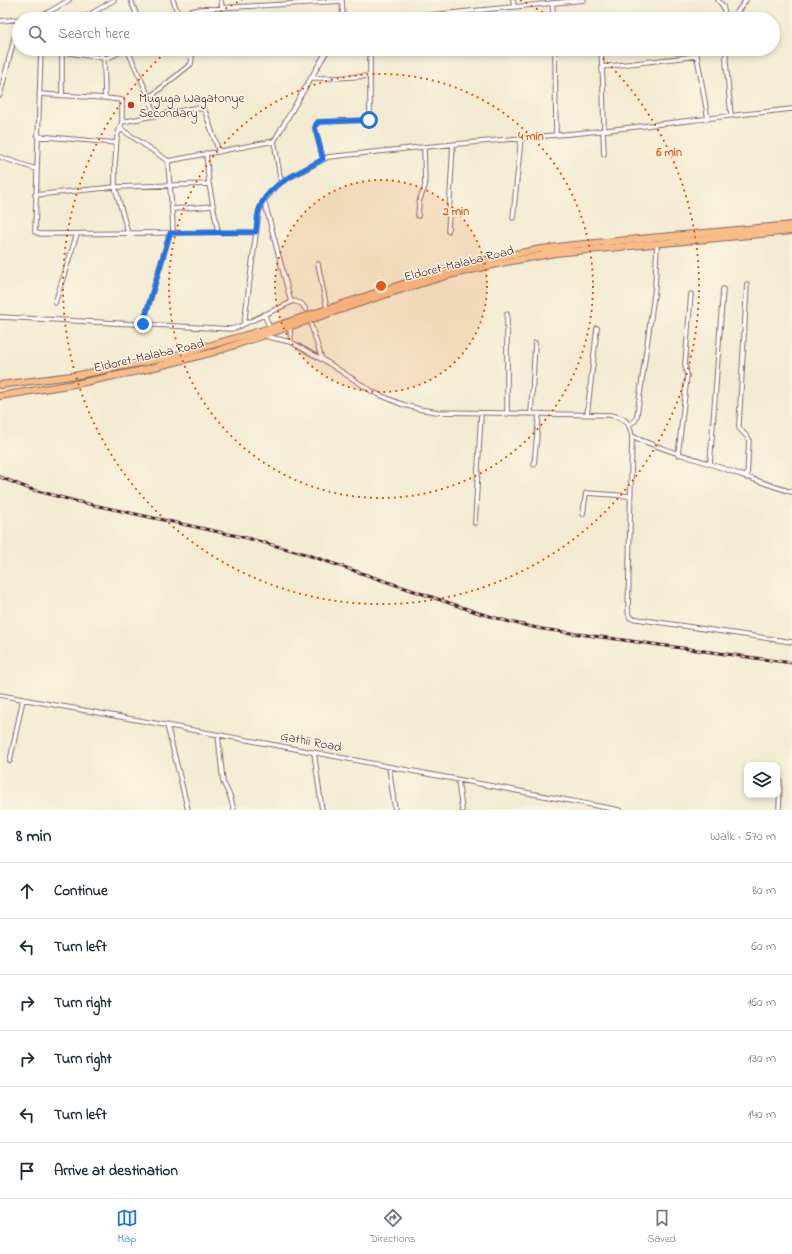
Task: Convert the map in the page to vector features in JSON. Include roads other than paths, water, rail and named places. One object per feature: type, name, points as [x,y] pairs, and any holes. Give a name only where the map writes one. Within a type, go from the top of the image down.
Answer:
[{"type":"highway","name":"Eldoret-Malaba Road","points":[[0,385],[80,375],[140,363],[206,347],[270,328],[442,271],[494,258],[574,245],[792,225]]},
{"type":"highway","name":"Eldoret-Malaba Road","points":[[0,396],[143,370],[214,352],[449,275],[501,263],[555,253],[792,231]]},
{"type":"street","points":[[49,12],[69,0]]},
{"type":"street","points":[[94,12],[114,0]]},
{"type":"street","points":[[131,0],[135,12]]},
{"type":"street","points":[[173,0],[177,12]]},
{"type":"street","points":[[221,0],[222,8]]},
{"type":"street","points":[[264,0],[264,6]]},
{"type":"street","points":[[513,0],[514,7]]},
{"type":"street","points":[[462,12],[584,0]]},
{"type":"street","points":[[718,0],[723,6],[724,12]]},
{"type":"street","points":[[737,12],[746,0]]},
{"type":"street","points":[[186,12],[222,8],[342,1],[343,12]]},
{"type":"street","points":[[552,3],[553,12]]},
{"type":"street","points":[[0,21],[12,20]]},
{"type":"street","points":[[0,95],[12,49]]},
{"type":"street","points":[[41,56],[35,232],[40,234],[256,232]]},
{"type":"street","points":[[62,56],[62,95]]},
{"type":"street","points":[[94,56],[104,58],[112,56]]},
{"type":"street","points":[[130,56],[150,99],[154,116]]},
{"type":"street","points":[[150,99],[151,96],[191,64],[192,56]]},
{"type":"street","points":[[281,182],[274,141],[324,56]]},
{"type":"street","points":[[323,159],[316,125],[318,122],[369,120],[370,56]]},
{"type":"street","points":[[556,56],[556,135]]},
{"type":"street","points":[[601,56],[604,154]]},
{"type":"street","points":[[602,67],[697,56],[708,119]]},
{"type":"street","points":[[726,56],[732,115]]},
{"type":"street","points":[[104,58],[105,98]]},
{"type":"street","points":[[312,78],[370,76]]},
{"type":"street","points":[[39,94],[122,100],[122,122],[116,143],[115,187],[128,233]]},
{"type":"street","points":[[122,122],[194,108],[202,109],[205,111],[219,152]]},
{"type":"street","points":[[244,324],[259,211],[264,200],[281,182],[323,159],[453,144],[604,131],[792,109]]},
{"type":"street","points":[[121,129],[168,161],[274,141]]},
{"type":"street","points":[[37,136],[116,143]]},
{"type":"street","points":[[513,218],[521,138]]},
{"type":"street","points":[[448,231],[453,144]]},
{"type":"street","points":[[418,216],[419,202],[424,186],[424,147]]},
{"type":"street","points":[[206,153],[209,184],[218,232]]},
{"type":"street","points":[[0,157],[36,169]]},
{"type":"street","points":[[143,324],[171,233],[173,209],[169,185],[168,161]]},
{"type":"street","points":[[35,195],[115,187],[209,184]]},
{"type":"street","points":[[264,200],[291,302]]},
{"type":"street","points":[[173,209],[213,206]]},
{"type":"street","points":[[55,303],[77,234]]},
{"type":"street","points":[[630,424],[635,421],[637,415],[655,288],[657,243]]},
{"type":"street","points":[[318,264],[327,309]]},
{"type":"street","points":[[747,284],[739,428],[749,438],[748,478]]},
{"type":"street","points":[[710,464],[724,289]]},
{"type":"street","points":[[678,455],[687,376],[685,364],[692,294]]},
{"type":"street","points":[[0,317],[232,329],[291,302],[298,302],[302,304],[306,310]]},
{"type":"street","points":[[264,314],[270,328]]},
{"type":"street","points":[[507,314],[507,414]]},
{"type":"street","points":[[311,325],[322,359]]},
{"type":"street","points":[[290,328],[291,342]]},
{"type":"street","points":[[587,415],[597,328]]},
{"type":"street","points":[[263,336],[291,342],[322,359],[373,392],[400,404],[437,412],[587,415],[618,416],[623,418],[630,424],[632,436],[628,612],[630,618],[792,642]]},
{"type":"street","points":[[531,414],[535,343]]},
{"type":"street","points":[[475,523],[481,413]]},
{"type":"street","points":[[534,465],[538,414]]},
{"type":"street","points":[[632,436],[678,455],[710,464],[792,492]]},
{"type":"street","points":[[583,514],[586,493],[630,496]]},
{"type":"street","name":"Gathii Road","points":[[0,695],[314,752],[619,810]]},
{"type":"street","points":[[10,761],[23,699]]},
{"type":"street","points":[[167,725],[188,810]]},
{"type":"street","points":[[218,735],[222,776],[234,810]]},
{"type":"street","points":[[314,752],[322,810]]},
{"type":"street","points":[[389,767],[395,810]]},
{"type":"street","points":[[458,780],[462,810]]},
{"type":"street","points":[[779,798],[779,810]]},
{"type":"street","points":[[586,804],[587,810]]},
{"type":"railway","points":[[0,477],[30,489],[75,501],[247,538],[302,553],[479,613],[510,622],[542,629],[792,663]]},
{"type":"place","name":"Muguga Wagatonye Secondary","points":[[131,105]]}]
